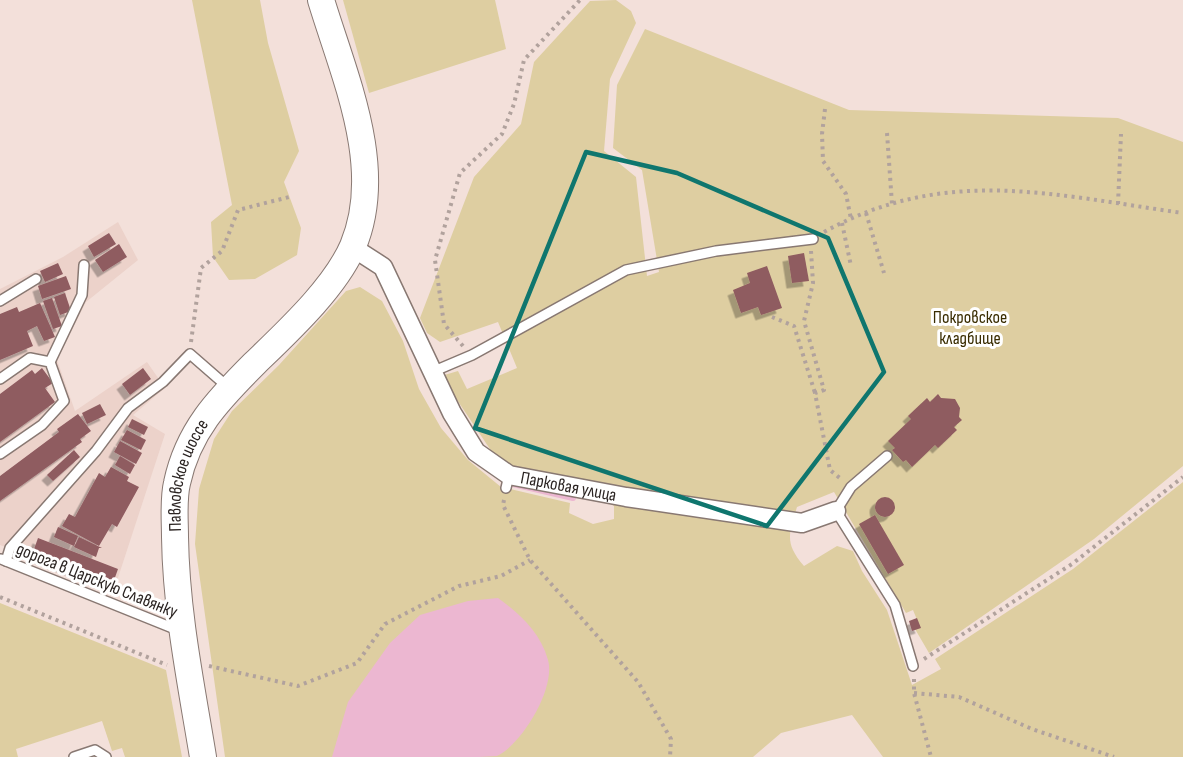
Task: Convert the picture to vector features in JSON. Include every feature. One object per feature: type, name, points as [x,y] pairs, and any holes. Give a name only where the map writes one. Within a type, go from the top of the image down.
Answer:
[{"type":"main road","name":"Павловское шоссе","points":[[203,757],[182,632],[175,570],[177,484],[190,446],[206,414],[327,285],[352,247],[364,211],[364,166],[357,122],[321,0]]},
{"type":"street","name":"Парковая улица","points":[[352,247],[383,267],[452,413],[476,452],[508,481],[802,523],[836,511]]},
{"type":"lane","points":[[432,372],[472,355],[626,270],[716,251],[813,239]]},
{"type":"lane","points":[[0,454],[42,425],[64,401],[50,362],[82,295],[84,265]]},
{"type":"lane","points":[[0,301],[36,279]]},
{"type":"lane","points":[[3,560],[10,548],[96,451],[128,408],[163,382],[189,354],[230,388]]},
{"type":"lane","points":[[0,379],[30,358],[50,362]]},
{"type":"lane","points":[[887,456],[851,487],[836,511],[895,605],[913,666]]},
{"type":"lane","name":"дорога в Царскую Славянку","points":[[3,560],[182,632]]},
{"type":"lane","points":[[74,757],[95,750],[106,757]]},
{"type":"path","points":[[472,355],[444,324],[435,260],[460,172],[502,134],[514,104],[524,60],[580,0]]},
{"type":"path","points":[[825,109],[822,134],[823,161],[846,194],[852,219]]},
{"type":"path","points":[[887,133],[892,204]]},
{"type":"path","points":[[1118,204],[1121,134]]},
{"type":"path","points":[[815,393],[824,390],[804,321],[813,283],[810,247],[813,239],[842,223],[892,204],[928,195],[971,189],[1013,190],[1183,213]]},
{"type":"path","points":[[189,354],[201,268],[222,251],[238,210],[293,196]]},
{"type":"path","points":[[866,213],[884,273]]},
{"type":"path","points":[[842,223],[851,266]]},
{"type":"path","points":[[772,317],[794,326],[815,393],[830,470],[851,487]]},
{"type":"path","points":[[931,757],[914,693],[913,666],[1072,564],[1183,477]]},
{"type":"path","points":[[508,481],[503,505],[530,560],[638,682],[670,739],[670,757]]},
{"type":"path","points":[[0,597],[188,667],[225,671],[298,686],[357,663],[385,624],[459,586],[501,576],[530,560]]},
{"type":"path","points":[[914,693],[959,698],[1032,729],[1114,757]]},
{"type":"highlighted area","points":[[586,152],[677,173],[828,238],[884,372],[767,526],[475,428]]},
{"type":"shaded area","points":[[118,222],[138,260],[86,302],[57,360],[75,411],[147,362],[165,388],[133,415],[165,434],[114,590],[0,545],[0,289],[63,257]]},
{"type":"shaded area","points":[[498,598],[514,610],[534,632],[548,660],[549,672],[542,700],[535,714],[507,750],[497,756],[489,757],[332,757],[348,702],[390,643],[420,615],[468,601]]},
{"type":"green space","points":[[192,0],[260,0],[268,43],[299,151],[284,182],[301,228],[297,255],[255,279],[229,280],[213,257],[211,222],[232,205]]},
{"type":"green space","points":[[343,0],[495,0],[506,49],[369,93]]},
{"type":"green space","name":"Покровское кладбище","points":[[616,0],[631,11],[636,23],[610,79],[604,151],[636,177],[647,276],[659,272],[642,170],[613,148],[617,85],[645,29],[849,110],[1118,118],[1183,142],[1183,466],[1094,539],[929,653],[915,629],[920,627],[913,610],[906,613],[834,492],[797,507],[790,538],[793,551],[804,566],[837,546],[853,551],[862,571],[887,610],[912,685],[941,669],[935,659],[1073,569],[1183,482],[1183,757],[883,757],[852,715],[781,733],[753,757],[225,757],[195,544],[199,489],[214,439],[232,411],[279,365],[346,291],[360,287],[382,301],[403,341],[419,389],[441,428],[468,460],[501,487],[570,503],[569,513],[593,524],[614,519],[614,506],[600,498],[500,464],[441,376],[458,371],[467,389],[517,368],[498,322],[440,342],[427,333],[420,318],[474,177],[521,124],[534,62],[590,1]]},
{"type":"green space","points":[[0,603],[166,670],[182,757],[125,757],[122,748],[112,751],[102,721],[16,749],[18,757],[0,757]]},
{"type":"building","points":[[109,233],[116,244],[94,257],[88,246]]},
{"type":"building","points":[[119,244],[127,257],[103,272],[95,260]]},
{"type":"building","points":[[804,253],[809,281],[792,283],[788,256]]},
{"type":"building","points":[[58,263],[63,274],[45,282],[40,271]]},
{"type":"building","points":[[767,266],[782,308],[761,315],[758,307],[741,313],[733,290],[750,283],[747,273]]},
{"type":"building","points":[[66,276],[71,289],[42,299],[38,286]]},
{"type":"building","points":[[65,293],[71,311],[60,315],[54,297]]},
{"type":"building","points":[[52,298],[62,326],[53,329],[43,301]]},
{"type":"building","points":[[40,303],[55,337],[44,341],[37,326],[27,331],[33,346],[0,360],[0,314],[17,307],[19,312]]},
{"type":"building","points":[[42,368],[53,383],[45,388],[55,402],[0,442],[0,394],[32,370],[35,374]]},
{"type":"building","points":[[143,368],[151,379],[130,395],[122,384]]},
{"type":"building","points":[[938,394],[941,398],[955,399],[960,408],[959,417],[962,420],[954,427],[957,430],[938,448],[935,445],[912,467],[906,460],[903,462],[892,450],[895,448],[888,441],[911,419],[908,416],[927,398],[930,402]]},
{"type":"building","points":[[100,404],[106,415],[87,424],[82,413]]},
{"type":"building","points":[[78,414],[91,431],[80,439],[82,442],[0,501],[0,476],[59,432],[57,429]]},
{"type":"building","points":[[132,419],[148,427],[144,435],[128,427]]},
{"type":"building","points":[[127,430],[146,440],[141,450],[121,440]]},
{"type":"building","points":[[120,441],[142,453],[136,464],[114,452]]},
{"type":"building","points":[[74,450],[80,457],[53,481],[47,475]]},
{"type":"building","points":[[120,456],[135,465],[130,474],[115,465]]},
{"type":"building","points":[[111,467],[129,477],[127,481],[139,487],[117,527],[112,524],[99,546],[62,526],[69,514],[75,517],[99,473],[105,477]]},
{"type":"building","points":[[885,497],[892,500],[895,507],[892,514],[885,517],[878,514],[875,507],[878,500]]},
{"type":"building","points":[[875,515],[904,565],[888,574],[859,524]]},
{"type":"building","points":[[58,527],[78,536],[74,546],[54,537]]},
{"type":"building","points":[[79,537],[102,548],[99,548],[96,557],[74,547]]},
{"type":"building","points":[[38,538],[118,569],[112,586],[32,555]]},
{"type":"building","points":[[917,618],[921,628],[912,631],[909,621]]},
{"type":"waterway","points":[[504,482],[573,498]]}]
